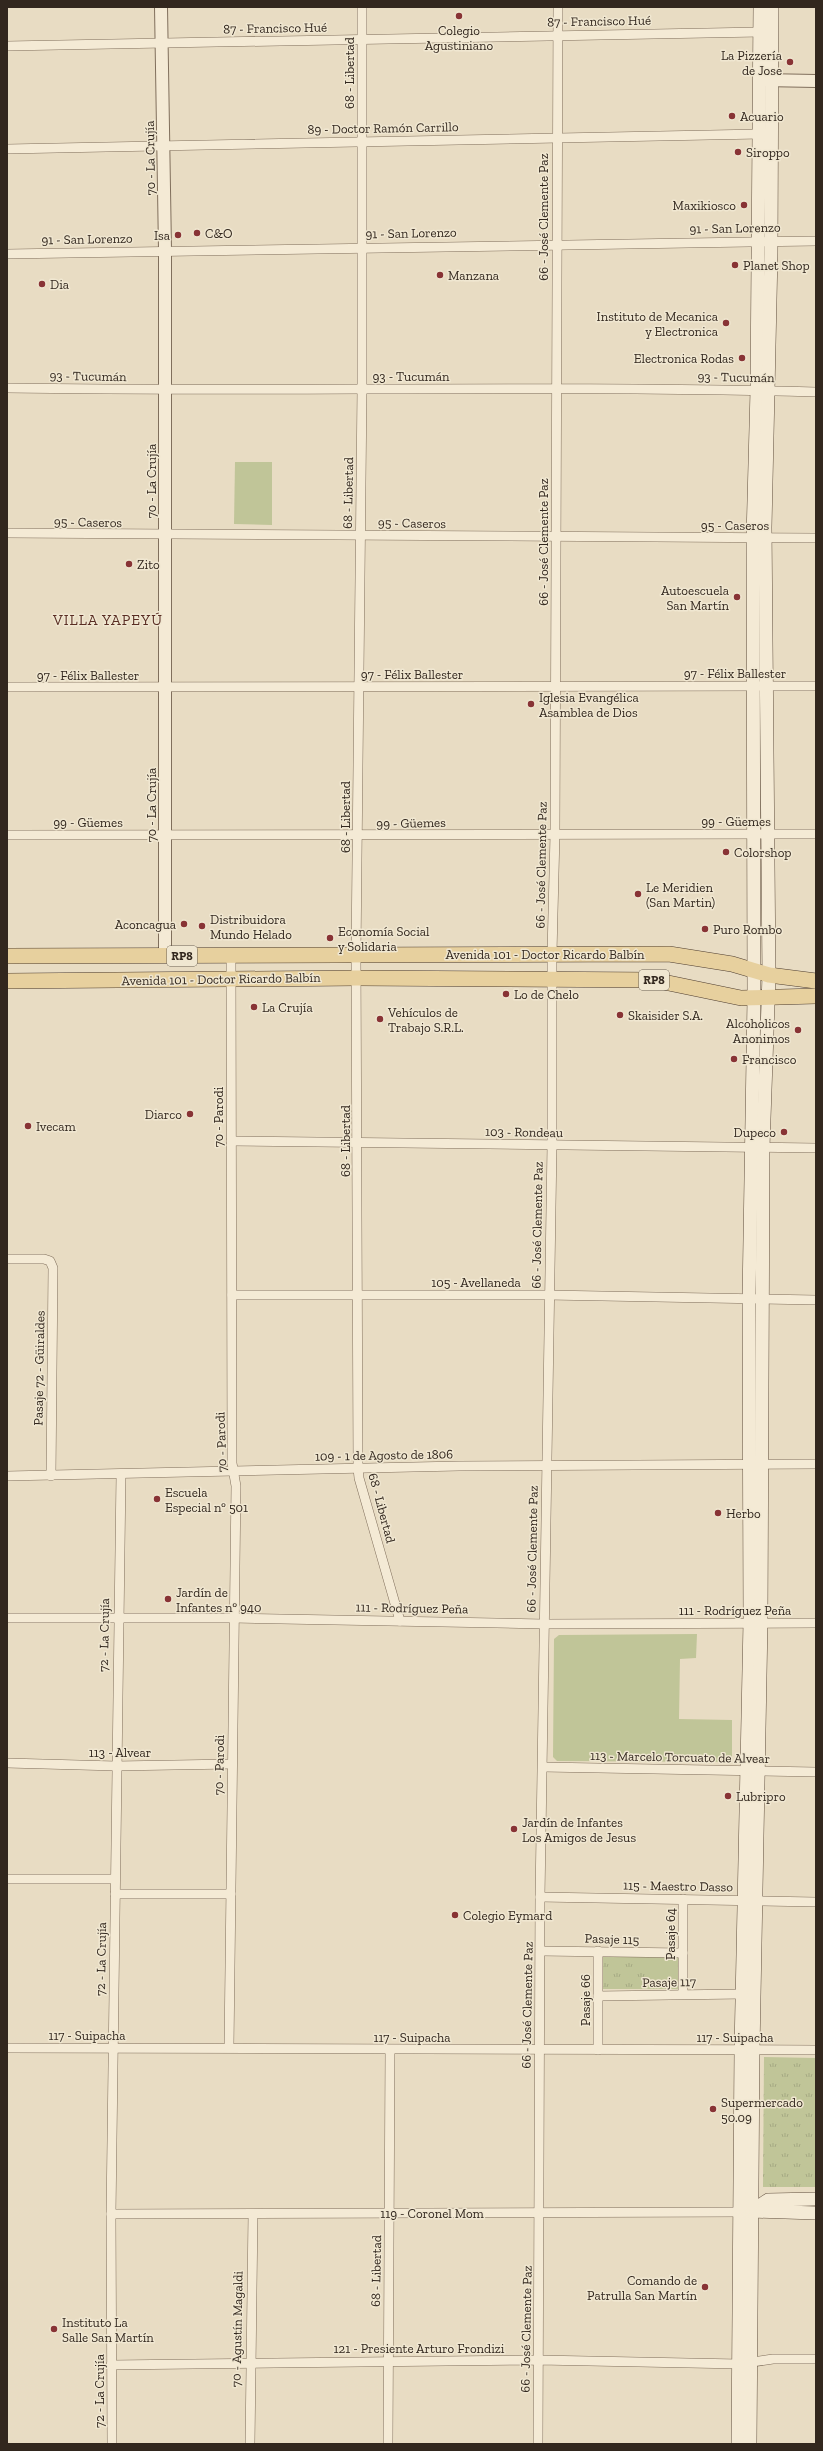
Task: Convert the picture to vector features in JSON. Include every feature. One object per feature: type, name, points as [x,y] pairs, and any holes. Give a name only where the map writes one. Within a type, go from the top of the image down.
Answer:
[{"type":"main road","points":[[750,2444],[745,2364],[747,2050],[756,1622],[755,1465],[757,1147],[761,998],[753,970],[760,834],[761,686],[759,538],[763,390],[766,80],[760,32],[760,7]]},
{"type":"main road","points":[[765,241],[760,134],[772,7]]},
{"type":"main road","points":[[760,834],[769,975],[761,998]]},
{"type":"main road","name":"Avenida 101 - Doctor Ricardo Balbín","points":[[7,956],[552,953],[677,954],[753,970],[769,975],[816,981]]},
{"type":"main road","name":"Avenida 101 - Doctor Ricardo Balbín","points":[[7,981],[357,978],[667,981],[729,996],[761,998],[816,996]]},
{"type":"main road","points":[[747,2050],[742,1994],[749,1901]]},
{"type":"main road","points":[[746,2212],[768,2200],[816,2198]]},
{"type":"main road","name":"119 - Coronel Mom","points":[[746,2212],[816,2213]]},
{"type":"main road","points":[[738,2444],[745,2364]]},
{"type":"street","name":"70 - La Crujía","points":[[161,7],[165,250],[165,956]]},
{"type":"street","name":"68 - Libertad","points":[[362,7],[362,389],[356,954],[358,1142],[356,1296],[358,1468],[359,1478],[400,1621]]},
{"type":"street","name":"66 - José Clemente Paz","points":[[538,2444],[540,1897],[543,1767],[548,1295],[552,1145],[552,953],[555,834],[555,538],[557,388],[555,244],[558,7]]},
{"type":"street","name":"87 - Francisco Hué","points":[[7,46],[760,32]]},
{"type":"street","points":[[766,80],[816,81]]},
{"type":"street","name":"89 - Doctor Ramón Carrillo","points":[[7,149],[760,134]]},
{"type":"street","name":"91 - San Lorenzo","points":[[7,254],[165,250],[816,240]]},
{"type":"street","name":"93 - Tucumán","points":[[7,388],[165,390],[557,388],[816,392]]},
{"type":"street","name":"95 - Caseros","points":[[7,533],[165,536],[360,535],[555,538],[816,538]]},
{"type":"street","name":"97 - Félix Ballester","points":[[7,688],[816,686]]},
{"type":"street","name":"99 - Güemes","points":[[7,835],[358,836],[816,834]]},
{"type":"street","name":"70 - Parodi","points":[[229,2047],[236,1486],[234,1473],[232,1295],[231,955]]},
{"type":"street","name":"103 - Rondeau","points":[[231,1141],[816,1148]]},
{"type":"street","name":"Pasaje 72 - Güiraldes","points":[[7,1259],[44,1259],[50,1261],[53,1268],[51,1476]]},
{"type":"street","name":"105 - Avellaneda","points":[[232,1295],[548,1295],[816,1300]]},
{"type":"street","name":"109 - 1 de Agosto de 1806","points":[[7,1476],[234,1473],[358,1468],[547,1465],[816,1464]]},
{"type":"street","name":"72 - La Crujía","points":[[112,2444],[111,2214],[114,1880],[117,1619],[121,1475]]},
{"type":"street","name":"111 - Rodríguez Peña","points":[[7,1618],[234,1618],[544,1624],[756,1622],[816,1623]]},
{"type":"street","name":"113 - Alvear","points":[[7,1763],[116,1766],[232,1764]]},
{"type":"street","name":"113 - Marcelo Torcuato de Alvear","points":[[543,1767],[752,1770],[776,1773],[816,1772]]},
{"type":"street","points":[[7,1879],[114,1880]]},
{"type":"street","points":[[115,1894],[231,1894]]},
{"type":"street","name":"115 - Maestro Dasso","points":[[540,1897],[816,1902]]},
{"type":"street","name":"Pasaje 64","points":[[683,1899],[683,1994]]},
{"type":"street","name":"Pasaje 115","points":[[541,1951],[683,1953]]},
{"type":"street","name":"Pasaje 66","points":[[598,1951],[598,2050]]},
{"type":"street","name":"Pasaje 117","points":[[598,1996],[742,1994]]},
{"type":"street","name":"117 - Suipacha","points":[[7,2048],[229,2047],[390,2050],[816,2050]]},
{"type":"street","name":"68 - Libertad","points":[[388,2444],[391,2213],[390,2050]]},
{"type":"street","name":"119 - Coronel Mom","points":[[111,2214],[540,2214],[746,2212]]},
{"type":"street","name":"70 - Agustín Magaldi","points":[[250,2444],[249,2362],[253,2214]]},
{"type":"street","name":"121 - Presiente Arturo Frondizi","points":[[111,2365],[249,2362],[539,2360],[745,2364],[773,2359],[816,2359]]},
{"type":"green space","points":[[235,462],[272,462],[272,525],[234,524]]},
{"type":"green space","points":[[697,1634],[696,1658],[680,1659],[679,1719],[732,1720],[732,1758],[727,1762],[557,1761],[553,1757],[554,1639],[559,1635]]},
{"type":"green space","points":[[603,1957],[680,1957],[679,1989],[602,1989]]},
{"type":"green space","points":[[645,1962],[678,1962],[677,1983],[645,1983]]},
{"type":"green space","points":[[764,2057],[816,2058],[816,2187],[763,2187]]},
{"type":"place","name":"Colegio Agustiniano","points":[[459,16]]},
{"type":"place","name":"La Pizzería de Jose","points":[[790,62]]},
{"type":"place","name":"Acuario","points":[[732,116]]},
{"type":"place","name":"Siroppo","points":[[738,152]]},
{"type":"place","name":"Maxikiosco","points":[[744,205]]},
{"type":"place","name":"C&O","points":[[197,233]]},
{"type":"place","name":"Isa","points":[[178,235]]},
{"type":"place","name":"Planet Shop","points":[[735,265]]},
{"type":"place","name":"Manzana","points":[[440,275]]},
{"type":"place","name":"Dia","points":[[42,284]]},
{"type":"place","name":"Instituto de Mecanica y Electronica","points":[[726,323]]},
{"type":"place","name":"Electronica Rodas","points":[[742,358]]},
{"type":"place","name":"Zito","points":[[129,564]]},
{"type":"place","name":"Autoescuela San Martín","points":[[737,597]]},
{"type":"place","name":"Iglesia Evangélica Asamblea de Dios","points":[[531,704]]},
{"type":"place","name":"Colorshop","points":[[726,852]]},
{"type":"place","name":"Le Meridien (San Martin)","points":[[638,894]]},
{"type":"place","name":"Aconcagua","points":[[184,924]]},
{"type":"place","name":"Distribuidora Mundo Helado","points":[[202,926]]},
{"type":"place","name":"Puro Rombo","points":[[705,929]]},
{"type":"place","name":"Economía Social y Solidaria","points":[[330,938]]},
{"type":"place","name":"Lo de Chelo","points":[[506,994]]},
{"type":"place","name":"La Crujía","points":[[254,1007]]},
{"type":"place","name":"Skaisider S.A.","points":[[620,1015]]},
{"type":"place","name":"Vehículos de Trabajo S.R.L.","points":[[380,1019]]},
{"type":"place","name":"Alcoholicos Anonimos","points":[[798,1030]]},
{"type":"place","name":"Francisco","points":[[734,1059]]},
{"type":"place","name":"Diarco","points":[[190,1114]]},
{"type":"place","name":"Ivecam","points":[[28,1126]]},
{"type":"place","name":"Dupeco","points":[[784,1132]]},
{"type":"place","name":"Escuela Especial nº 501","points":[[157,1499]]},
{"type":"place","name":"Herbo","points":[[718,1513]]},
{"type":"place","name":"Jardín de Infantes nº 940","points":[[168,1599]]},
{"type":"place","name":"Lubripro","points":[[728,1796]]},
{"type":"place","name":"Jardín de Infantes Los Amigos de Jesus","points":[[514,1829]]},
{"type":"place","name":"Colegio Eymard","points":[[455,1915]]},
{"type":"place","name":"Supermercado 50.09","points":[[713,2109]]},
{"type":"place","name":"Comando de Patrulla San Martín","points":[[705,2287]]},
{"type":"place","name":"Instituto La Salle San Martín","points":[[54,2329]]},
{"type":"district","name":"VILLA YAPEYÚ","points":[[108,620]]}]
